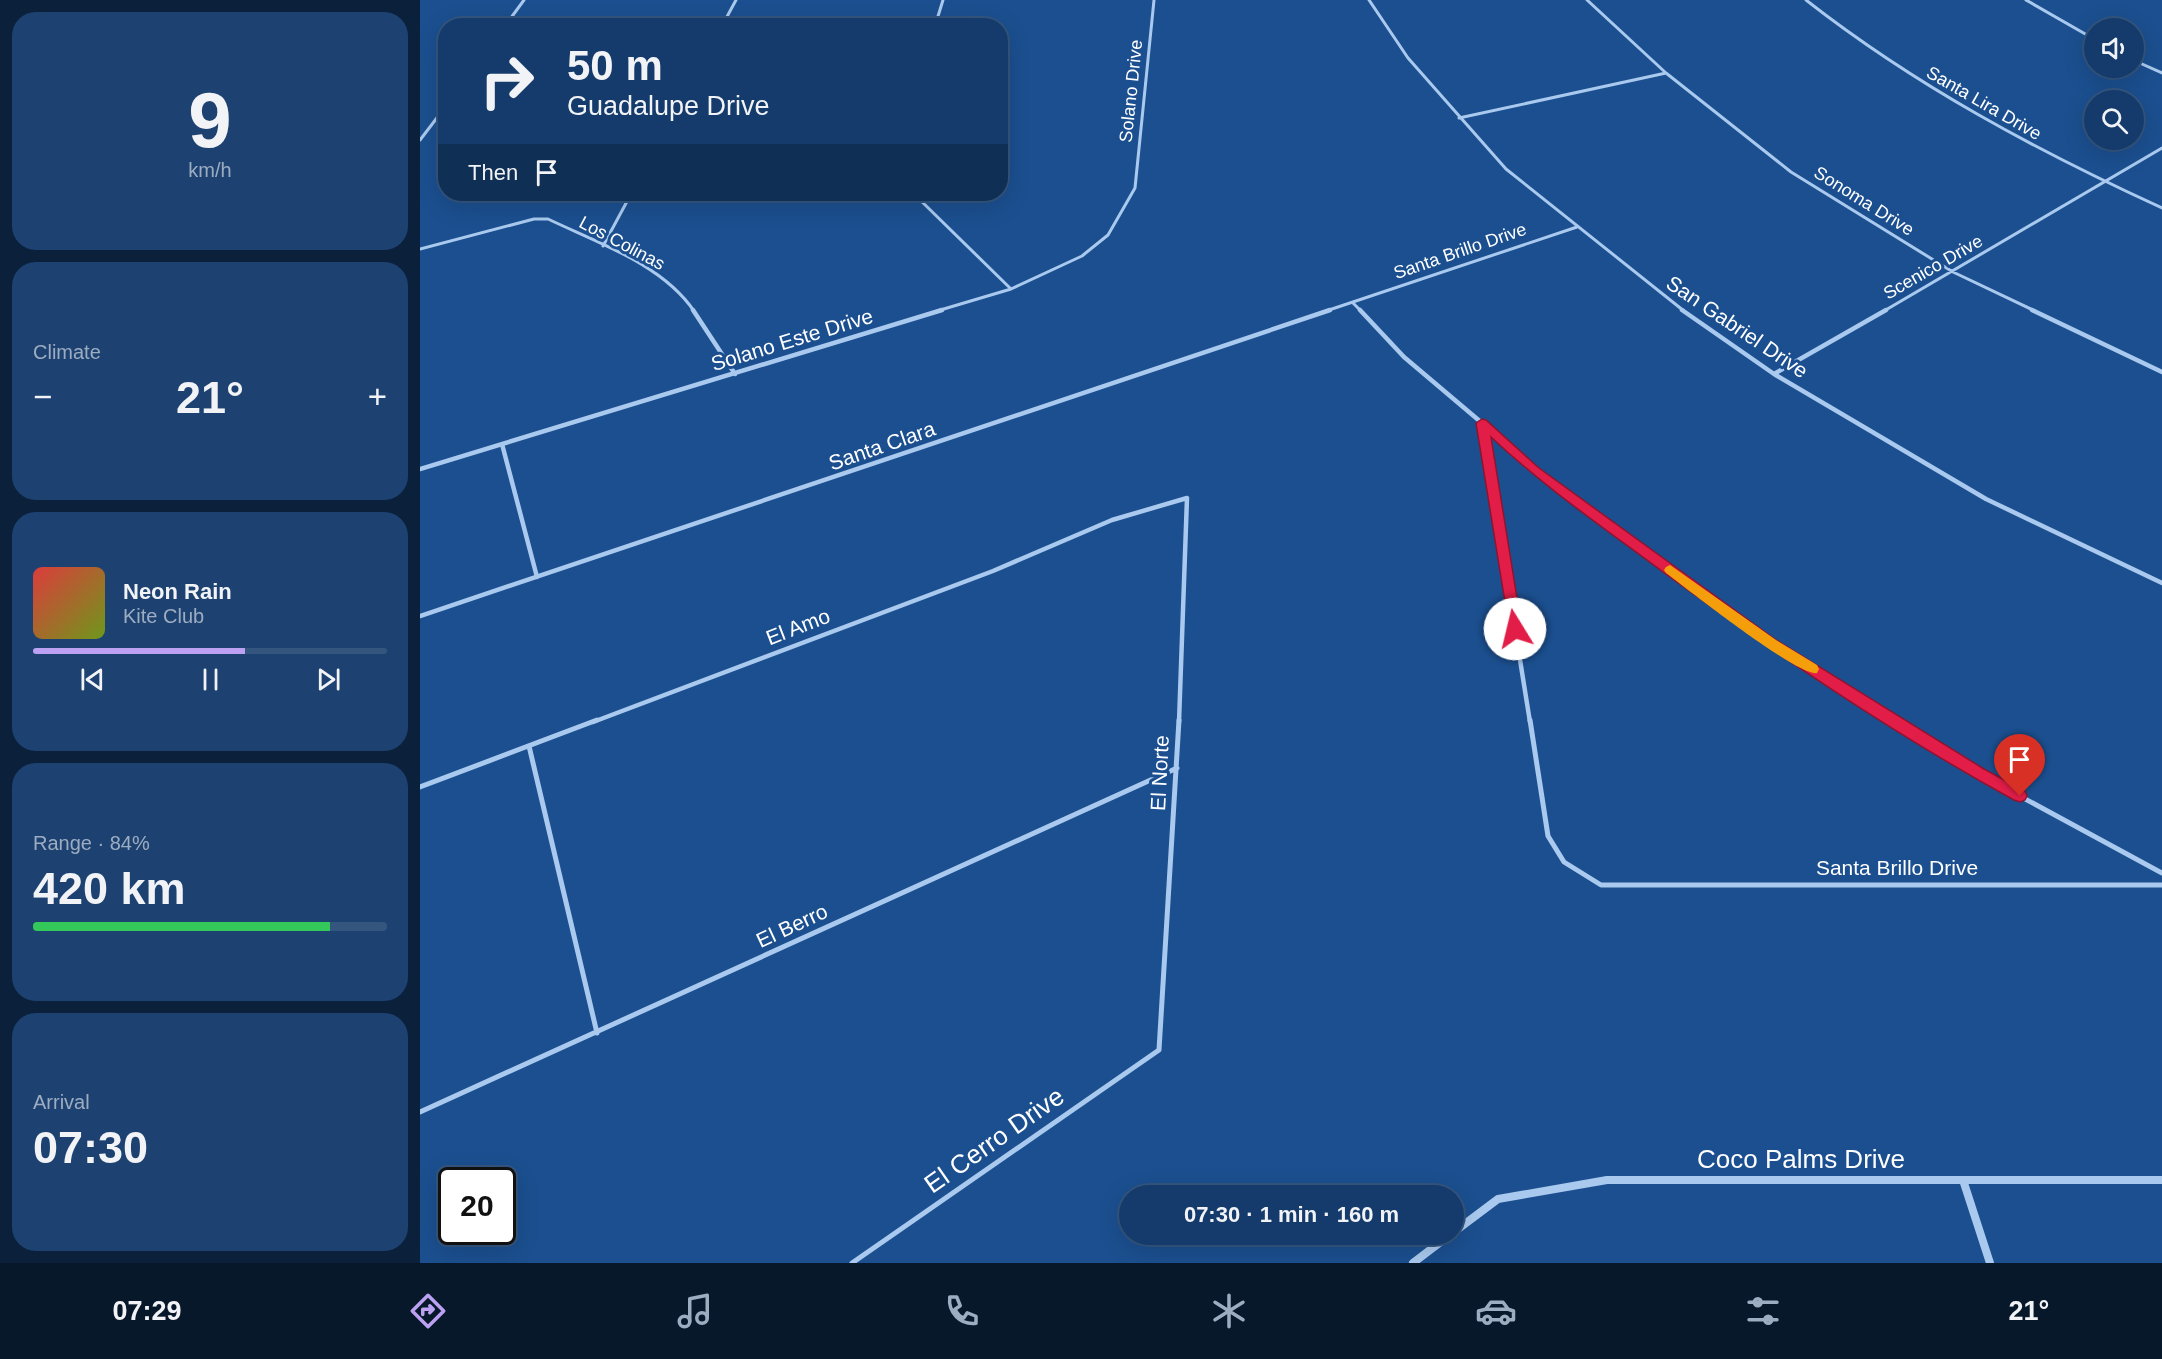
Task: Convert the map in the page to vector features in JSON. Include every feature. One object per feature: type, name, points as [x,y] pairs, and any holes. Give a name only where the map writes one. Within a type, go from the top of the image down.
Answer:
[{"type":"street","name":"Coco Palms Drive","points":[[1464,1224],[1498,1199],[1607,1180],[2162,1180]]},
{"type":"street","points":[[1963,1180],[1990,1262]]},
{"type":"street","name":"Coco Palms Drive","points":[[1413,1263],[1436,1245]]},
{"type":"lane","points":[[511,18],[524,0]]},
{"type":"lane","points":[[727,18],[736,0]]},
{"type":"lane","points":[[937,18],[943,0]]},
{"type":"lane","name":"Solano Drive","points":[[1135,185],[1154,0]]},
{"type":"lane","name":"San Gabriel Drive","points":[[1369,0],[1408,58],[1506,169],[1669,302],[1774,374],[1986,499],[2162,583]]},
{"type":"lane","name":"Sonoma Drive","points":[[1587,0],[1666,74],[1791,172],[1953,272],[2162,372]]},
{"type":"lane","name":"Santa Lira Drive","points":[[1806,0],[1851,37],[1964,109],[2038,150],[2162,208]]},
{"type":"lane","points":[[2026,0],[2084,33]]},
{"type":"lane","points":[[2144,65],[2162,73]]},
{"type":"lane","points":[[1459,118],[1666,74]]},
{"type":"lane","points":[[420,140],[438,116]]},
{"type":"lane","name":"Scenico Drive","points":[[1774,374],[1953,272],[2162,148]]},
{"type":"lane","name":"Solano Este Drive","points":[[420,469],[1011,289],[1082,256],[1108,234],[1135,185]]},
{"type":"lane","points":[[603,246],[627,201]]},
{"type":"lane","points":[[921,201],[1011,289]]},
{"type":"lane","name":"Los Colinas","points":[[420,249],[534,219],[548,219],[648,268],[682,295],[735,374]]},
{"type":"lane","name":"Santa Brillo Drive","points":[[1353,303],[1577,227]]},
{"type":"lane","points":[[1353,303],[1404,357],[1482,423],[1534,471],[1771,643],[1979,774],[2162,873]]},
{"type":"lane","name":"Santa Clara","points":[[420,616],[1353,303]]},
{"type":"lane","name":"Santa Brillo Drive","points":[[1482,423],[1548,836],[1564,862],[1601,885],[2162,885]]},
{"type":"lane","points":[[502,444],[537,577]]},
{"type":"lane","name":"El Amo","points":[[420,787],[993,571],[1112,520],[1187,498]]},
{"type":"lane","name":"El Norte","points":[[1159,1050],[1177,768],[1187,498]]},
{"type":"lane","points":[[529,746],[597,1033]]},
{"type":"lane","name":"El Berro","points":[[420,1112],[1177,768]]},
{"type":"lane","name":"El Cerro Drive","points":[[852,1263],[1159,1050]]},
{"type":"slow traffic","points":[[1670,570],[1771,643],[1812,669]]},
{"type":"route","points":[[1515,629],[1482,423],[1534,471],[1771,643],[1979,774],[2020,796]]}]
